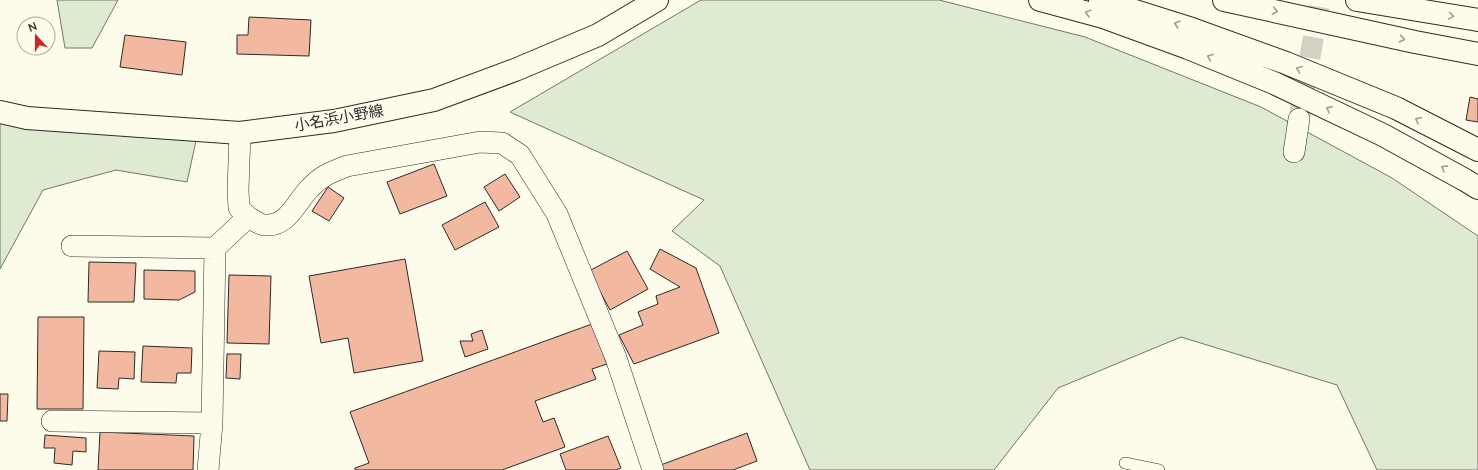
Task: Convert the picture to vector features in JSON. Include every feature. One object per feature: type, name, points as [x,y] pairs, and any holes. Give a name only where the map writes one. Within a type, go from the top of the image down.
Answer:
[{"type":"main road","name":"小名浜小野線","points":[[0,112],[27,118],[240,133],[334,121],[434,100],[515,70],[598,34],[657,0]]},
{"type":"main road","points":[[1040,0],[1103,17],[1188,48],[1274,83],[1383,135],[1478,188]]},
{"type":"main road","points":[[1100,0],[1192,29],[1293,66],[1396,108],[1478,150]]},
{"type":"main road","points":[[1224,0],[1407,41],[1478,54]]},
{"type":"main road","points":[[1357,0],[1478,20]]},
{"type":"street","points":[[1294,152],[1299,119]]},
{"type":"street","points":[[240,133],[238,190],[239,208],[248,217],[264,226],[280,223],[295,208],[310,188],[327,173],[347,166],[480,142],[502,143],[520,155],[557,214],[616,358],[653,470]]},
{"type":"street","points":[[72,246],[215,248],[248,217]]},
{"type":"street","points":[[208,470],[212,423],[215,248]]},
{"type":"street","points":[[52,421],[212,423]]},
{"type":"lane","points":[[1125,463],[1158,470]]},
{"type":"green space","points":[[57,0],[118,0],[92,48],[65,48]]},
{"type":"green space","points":[[701,0],[939,0],[1085,37],[1261,107],[1392,178],[1478,236],[1478,470],[1377,470],[1337,385],[1181,337],[1058,388],[994,470],[810,470],[720,266],[672,231],[704,200],[510,112]]},
{"type":"green space","points":[[0,110],[196,141],[187,182],[116,170],[43,190],[0,269]]},
{"type":"building","points":[[249,17],[311,20],[309,56],[237,54],[237,35],[248,35]]},
{"type":"building","points":[[125,35],[186,42],[182,75],[120,67]]},
{"type":"building","points":[[1470,97],[1478,99],[1478,122],[1466,120]]},
{"type":"building","points":[[434,164],[447,196],[400,214],[387,182]]},
{"type":"building","points":[[505,174],[520,197],[499,211],[484,187]]},
{"type":"building","points":[[328,187],[344,198],[329,221],[312,211]]},
{"type":"building","points":[[485,202],[499,227],[455,250],[442,225]]},
{"type":"building","points":[[660,249],[696,268],[719,333],[634,364],[619,335],[643,325],[638,312],[658,304],[656,296],[680,287],[650,269]]},
{"type":"building","points":[[627,251],[648,289],[610,310],[589,271]]},
{"type":"building","points":[[405,259],[423,361],[354,373],[348,338],[321,343],[309,276]]},
{"type":"building","points":[[89,262],[136,263],[134,302],[88,302]]},
{"type":"building","points":[[144,270],[195,271],[195,292],[179,300],[144,299]]},
{"type":"building","points":[[229,275],[271,276],[269,344],[227,343]]},
{"type":"building","points":[[38,317],[84,317],[83,409],[37,409]]},
{"type":"building","points":[[592,324],[607,364],[592,369],[596,379],[535,401],[543,422],[554,418],[565,447],[502,470],[355,470],[355,468],[369,463],[350,412]]},
{"type":"building","points":[[482,330],[488,349],[465,357],[460,341],[473,341],[471,334]]},
{"type":"building","points":[[143,346],[192,348],[191,373],[177,373],[176,383],[141,382]]},
{"type":"building","points":[[99,351],[135,352],[134,379],[119,378],[118,389],[97,388]]},
{"type":"building","points":[[227,354],[241,354],[240,379],[226,378]]},
{"type":"building","points":[[0,394],[8,394],[7,421],[0,421]]},
{"type":"building","points":[[100,432],[194,436],[193,470],[98,470]]},
{"type":"building","points":[[747,433],[757,461],[733,470],[659,470],[658,466]]},
{"type":"building","points":[[45,435],[86,438],[86,452],[73,451],[72,465],[54,463],[55,448],[44,448]]},
{"type":"building","points":[[608,436],[621,468],[616,470],[566,470],[560,454]]},
{"type":"tunnel","points":[[1299,119],[1320,0]]}]
